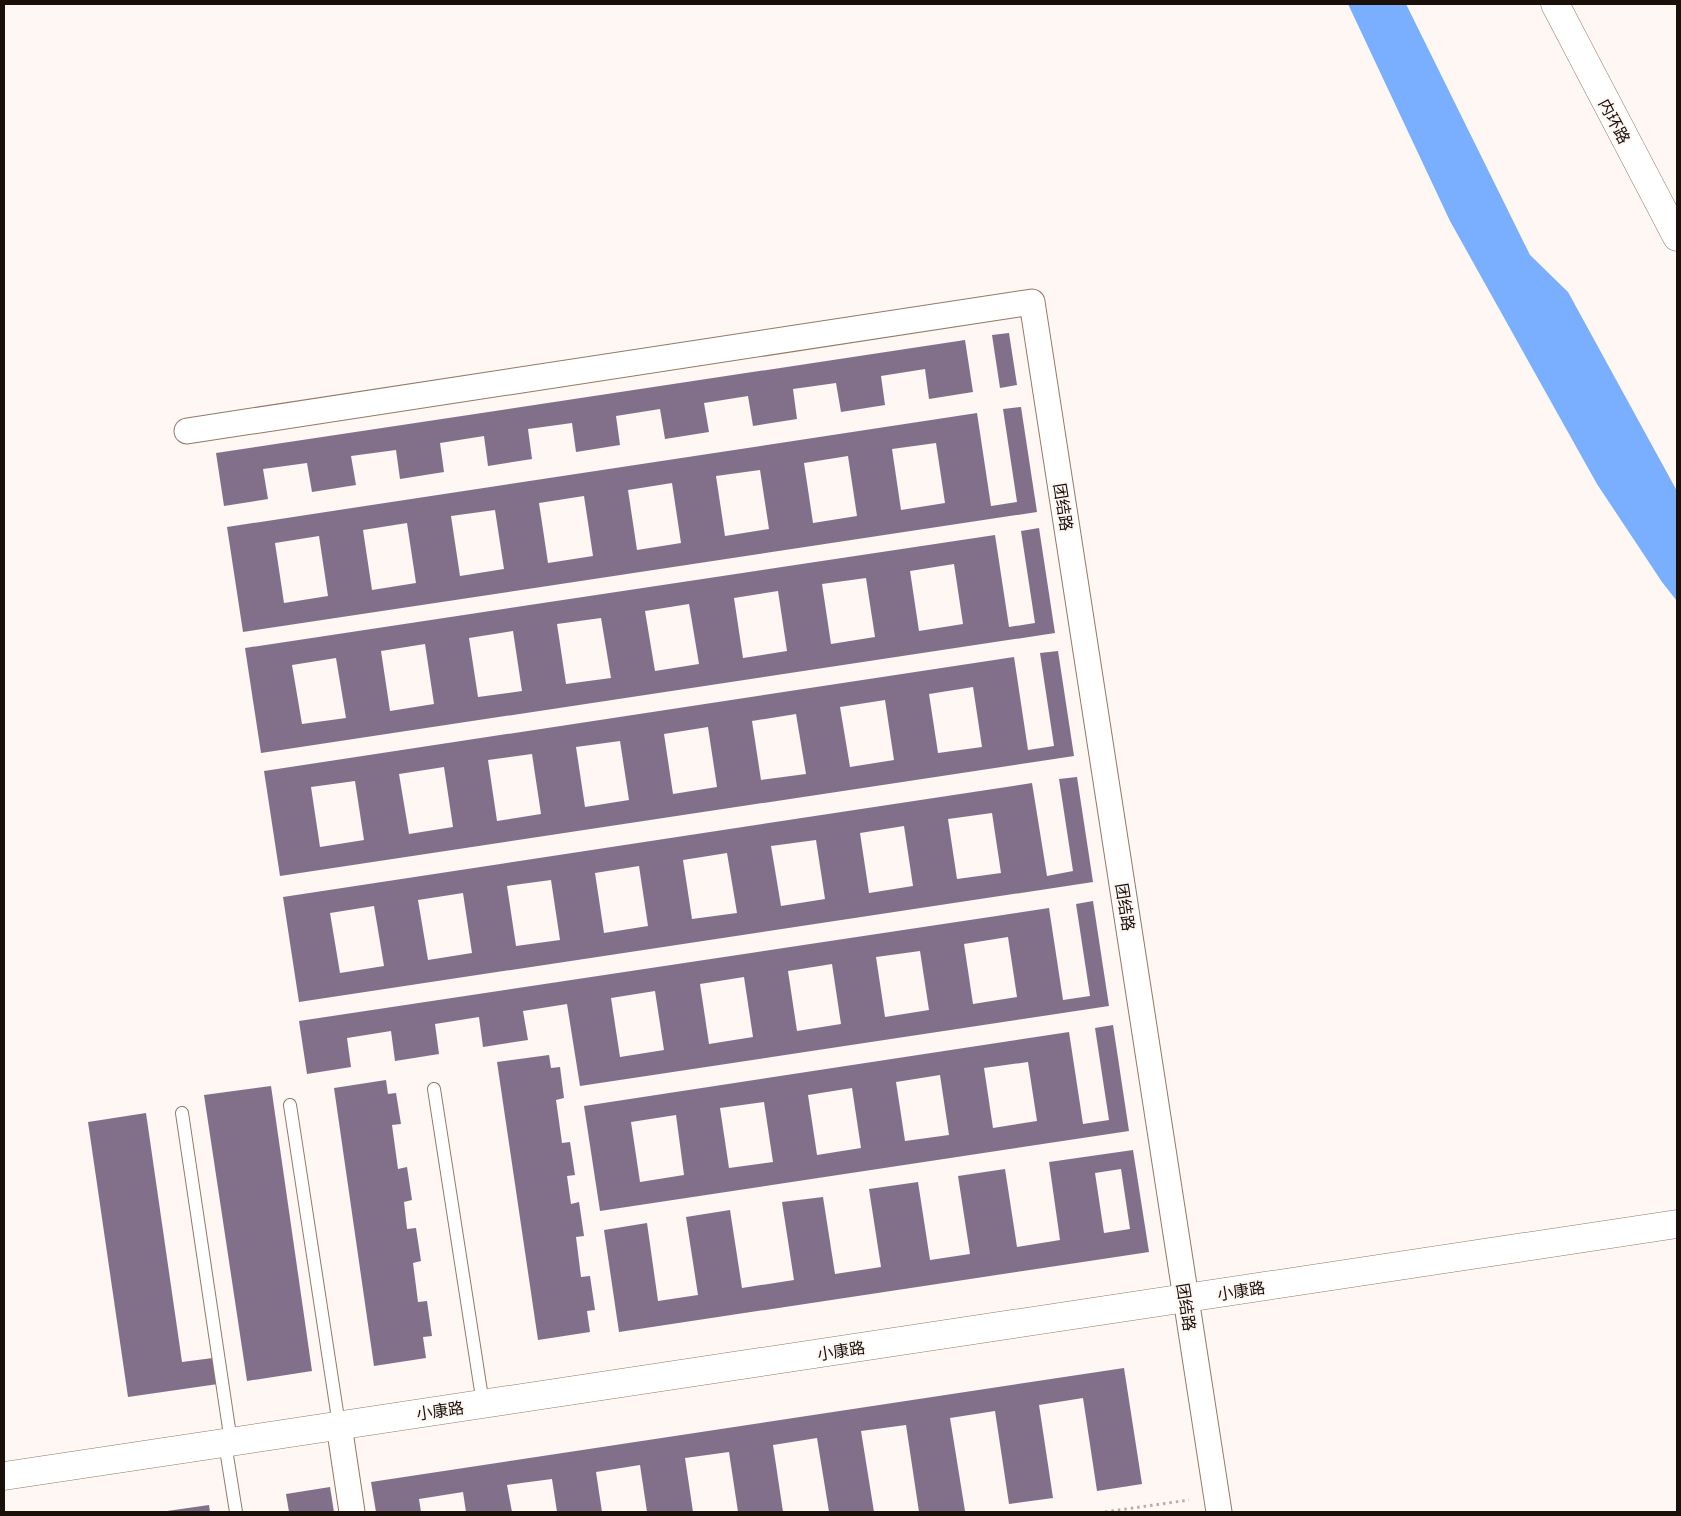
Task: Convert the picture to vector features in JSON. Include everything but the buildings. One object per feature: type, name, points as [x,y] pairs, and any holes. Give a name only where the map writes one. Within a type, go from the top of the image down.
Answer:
[{"type":"street","name":"内环路","points":[[1555,4],[1677,237]]},
{"type":"street","name":"团结路","points":[[187,431],[1032,302],[1218,1504]]},
{"type":"street","name":"小康路","points":[[4,1476],[1677,1224]]},
{"type":"street","points":[[339,1425],[352,1512]]},
{"type":"lane","points":[[434,1089],[483,1404]]},
{"type":"lane","points":[[290,1105],[339,1425]]},
{"type":"lane","points":[[182,1113],[236,1512]]},
{"type":"path","points":[[1105,1512],[1218,1504]]},
{"type":"water","points":[[1348,4],[1406,4],[1530,255],[1568,292],[1677,491],[1677,601],[1662,582],[1597,484],[1450,221]]}]
